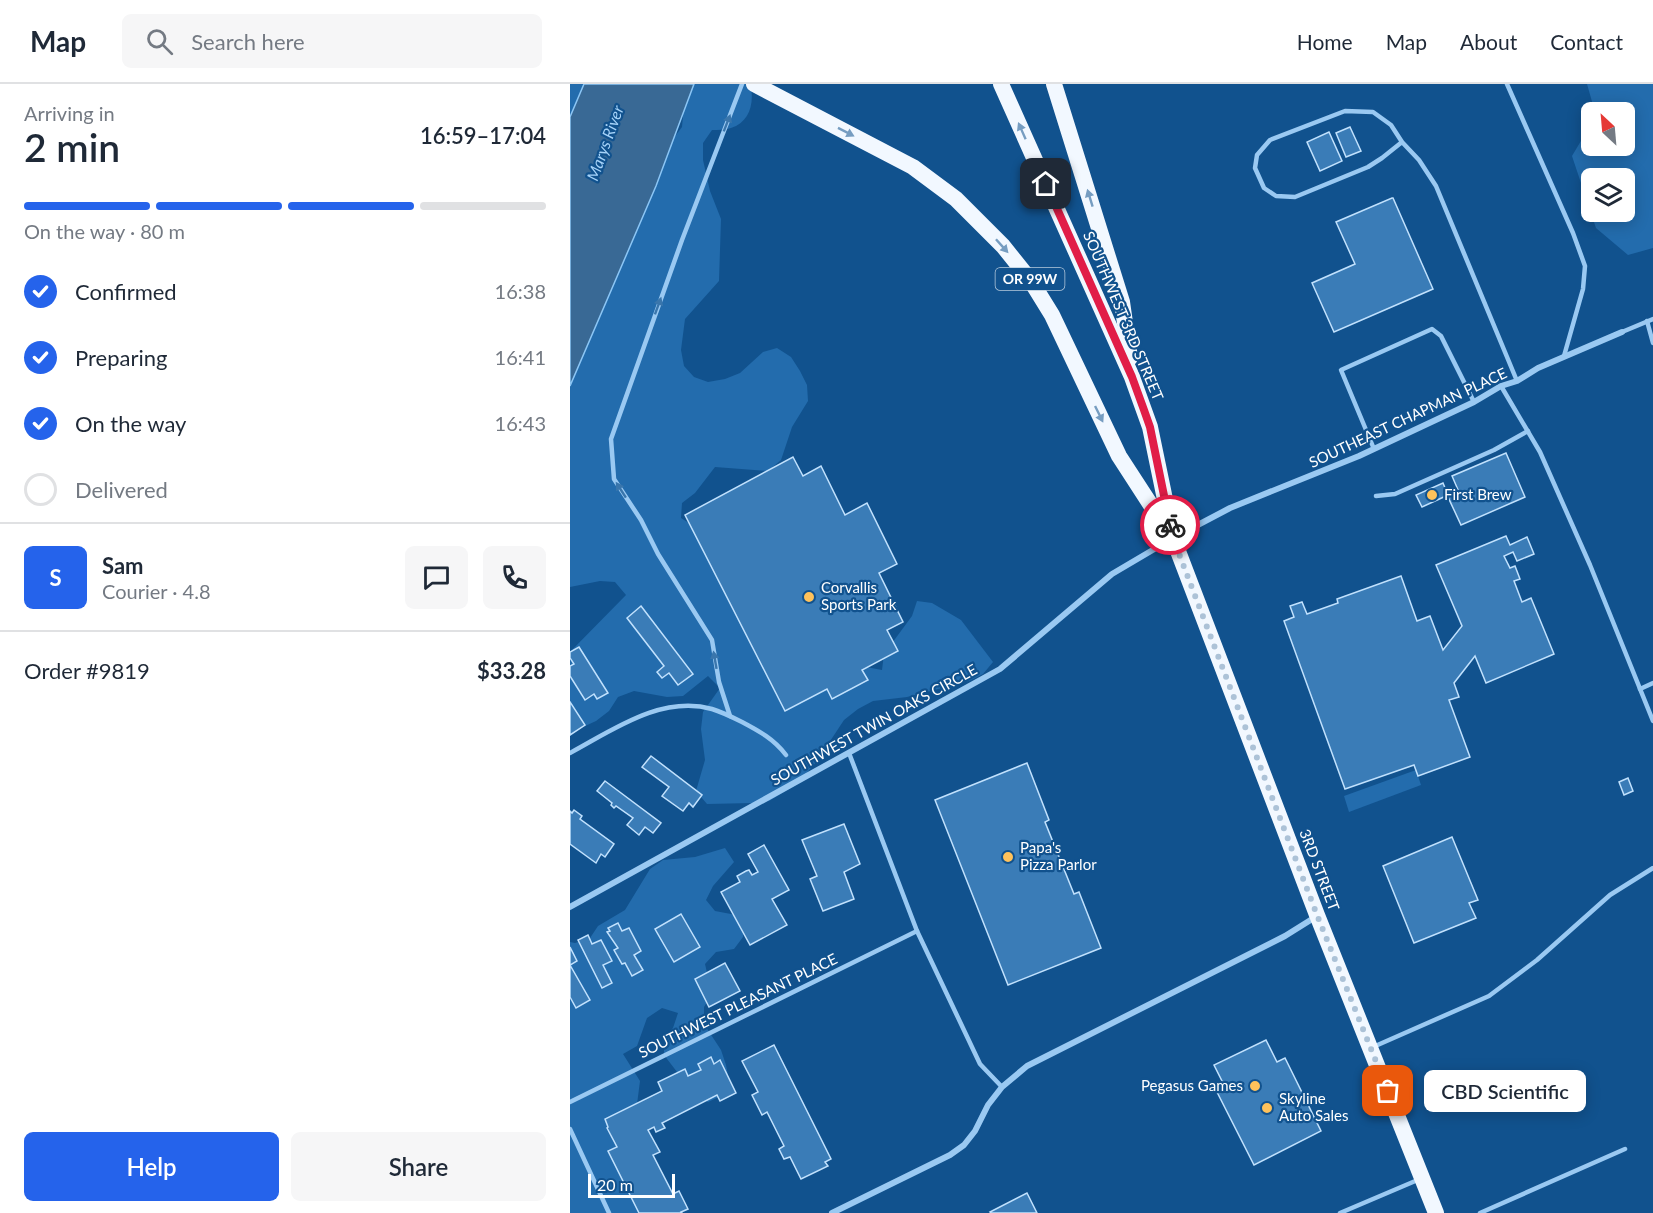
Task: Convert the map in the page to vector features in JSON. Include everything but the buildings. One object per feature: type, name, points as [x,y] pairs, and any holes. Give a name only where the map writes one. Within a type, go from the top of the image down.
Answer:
[{"type":"highway","name":"OR 99W","points":[[754,84],[913,167],[956,199],[1003,246],[1031,281],[1052,315],[1119,456],[1173,538]]},
{"type":"highway","name":"SOUTHWEST 3RD STREET","points":[[1001,84],[1132,377],[1150,427],[1173,538]]},
{"type":"highway","points":[[1054,84],[1122,302],[1132,377]]},
{"type":"highway","name":"3RD STREET","points":[[1173,538],[1317,915],[1436,1213]]},
{"type":"street","name":"SOUTHEAST CHAPMAN PLACE","points":[[1173,538],[1230,508],[1374,449],[1474,402],[1501,386],[1517,381],[1538,368],[1622,332]]},
{"type":"street","name":"SOUTHWEST TWIN OAKS CIRCLE","points":[[570,907],[1000,669],[1112,574],[1173,538]]},
{"type":"street","points":[[832,1213],[950,1155],[964,1145],[975,1131],[988,1105],[1002,1088],[1027,1066],[1285,936],[1317,915]]},
{"type":"lane","points":[[730,716],[719,682],[712,640],[658,555],[641,520],[614,479],[611,439],[682,240],[742,84]]},
{"type":"lane","points":[[1507,84],[1573,233],[1585,266],[1583,289],[1564,356]]},
{"type":"lane","points":[[1402,142],[1368,167],[1295,197],[1276,196],[1264,188],[1255,168],[1257,155],[1270,140],[1345,111],[1373,112],[1391,125],[1436,186],[1517,381]]},
{"type":"lane","name":"SOUTHEAST CHAPMAN PLACE","points":[[1622,332],[1653,319]]},
{"type":"lane","points":[[1647,321],[1653,343]]},
{"type":"lane","points":[[1374,449],[1341,370],[1432,329],[1441,336],[1474,402]]},
{"type":"lane","points":[[1501,386],[1540,452],[1585,554],[1653,722]]},
{"type":"lane","points":[[1376,496],[1395,494],[1494,450],[1528,431]]},
{"type":"lane","points":[[1640,688],[1653,683]]},
{"type":"lane","points":[[570,753],[637,717],[668,707],[691,706],[711,709],[730,716],[764,733],[786,755]]},
{"type":"lane","points":[[849,753],[917,931],[980,1064],[1002,1088]]},
{"type":"lane","points":[[1370,1048],[1489,996],[1537,960],[1610,895],[1653,868]]},
{"type":"lane","name":"SOUTHWEST PLEASANT PLACE","points":[[570,1102],[917,931]]},
{"type":"lane","points":[[570,1129],[609,1213]]},
{"type":"lane","points":[[1480,1213],[1625,1149]]},
{"type":"lane","points":[[1340,1213],[1422,1178]]},
{"type":"shaded area","points":[[570,84],[584,84],[570,117]]},
{"type":"shaded area","points":[[691,84],[750,84],[752,98],[750,110],[743,121],[731,128],[712,130],[703,143],[703,160],[710,191],[721,219],[719,281],[685,319],[681,350],[684,366],[694,377],[708,382],[725,379],[740,373],[763,352],[777,348],[791,357],[800,371],[807,385],[808,401],[792,427],[781,460],[768,471],[715,467],[695,493],[682,503],[681,518],[695,527],[813,657],[882,670],[884,654],[912,616],[917,601],[932,603],[961,620],[993,662],[983,674],[969,681],[907,697],[873,701],[858,709],[844,720],[817,761],[796,785],[769,801],[753,803],[707,804],[696,791],[705,760],[701,729],[703,712],[720,688],[708,676],[683,696],[667,697],[634,691],[618,697],[609,711],[596,721],[570,733],[570,652],[626,595],[615,582],[600,581],[570,587],[570,319],[664,151],[682,127],[685,94]]},
{"type":"shaded area","points":[[1587,84],[1653,84],[1653,248],[1628,255],[1596,228],[1594,222],[1635,222],[1635,168],[1581,168],[1581,183],[1572,156],[1581,141],[1581,156],[1635,156],[1635,102],[1592,102]]},
{"type":"shaded area","points":[[1416,770],[1421,785],[1349,812],[1344,796]]},
{"type":"shaded area","points":[[725,848],[734,862],[713,886],[706,900],[715,911],[731,914],[745,921],[743,937],[734,949],[716,952],[705,964],[712,994],[704,1007],[704,1024],[721,1050],[729,1081],[723,1095],[708,1102],[694,1094],[664,1055],[664,1039],[673,1028],[678,1013],[662,1008],[647,1018],[637,1046],[623,1054],[640,1081],[636,1112],[647,1213],[570,1213],[570,942],[575,943],[590,938],[598,926],[625,910],[650,869],[663,860],[695,857]]},
{"type":"water","name":"Marys River","points":[[584,84],[694,84],[656,186],[570,386],[570,117]]},
{"type":"way so far","points":[[1170,525],[1317,915],[1388,1091]]},
{"type":"place","name":"First Brew","points":[[1432,495]]},
{"type":"place","name":"Corvallis Sports Park","points":[[809,597]]},
{"type":"place","name":"Papa's Pizza Parlor","points":[[1008,857]]},
{"type":"place","name":"Pegasus Games","points":[[1255,1086]]},
{"type":"place","name":"CBD Scientific","points":[[1388,1091]]},
{"type":"place","name":"Skyline Auto Sales","points":[[1267,1108]]},
{"type":"route","points":[[1046,184],[1132,377],[1144,410],[1150,427],[1170,525]]}]
